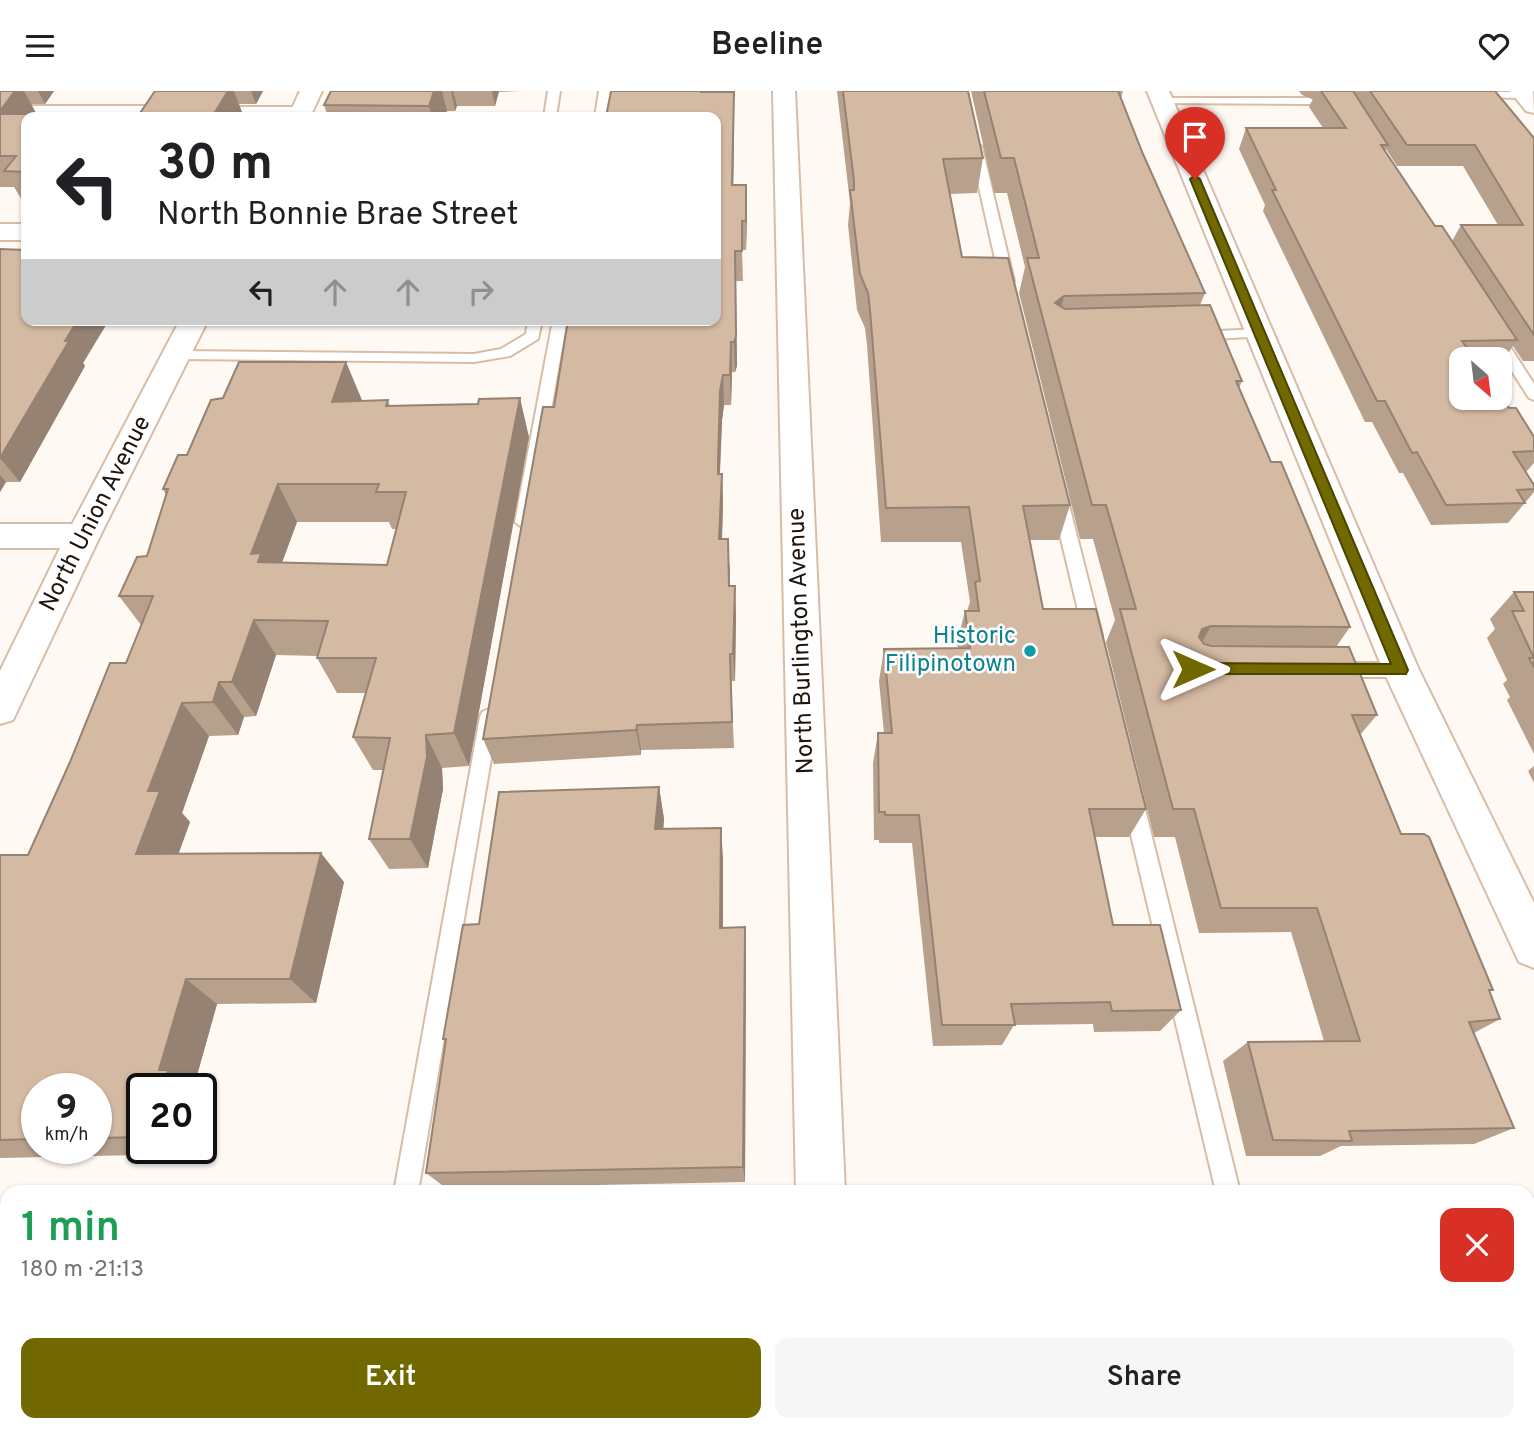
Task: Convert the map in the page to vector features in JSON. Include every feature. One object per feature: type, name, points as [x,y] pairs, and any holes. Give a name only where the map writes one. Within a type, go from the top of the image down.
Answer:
[{"type":"street","name":"North Burlington Avenue","points":[[784,91],[821,1185]]},
{"type":"street","points":[[1160,96],[1401,670],[1534,948]]},
{"type":"street","points":[[0,232],[21,232]]},
{"type":"street","name":"North Union Avenue","points":[[0,709],[83,536],[191,326]]},
{"type":"street","points":[[0,536],[83,536]]},
{"type":"lane","points":[[551,112],[554,91]]},
{"type":"lane","points":[[602,112],[605,91]]},
{"type":"lane","points":[[1457,95],[1527,97]]},
{"type":"lane","points":[[1160,96],[1310,101]]},
{"type":"lane","points":[[207,110],[304,106]]},
{"type":"lane","points":[[0,109],[92,112]]},
{"type":"lane","points":[[136,112],[180,109]]},
{"type":"lane","points":[[972,129],[1011,298]]},
{"type":"lane","points":[[1489,325],[1534,395]]},
{"type":"lane","points":[[178,355],[474,358],[505,353],[533,335],[534,326]]},
{"type":"lane","points":[[520,539],[559,326]]},
{"type":"lane","points":[[1177,336],[1260,333]]},
{"type":"lane","points":[[1056,486],[1096,647]]},
{"type":"lane","points":[[1315,670],[1401,670]]},
{"type":"lane","points":[[407,1185],[491,702]]},
{"type":"lane","points":[[1128,781],[1226,1185]]},
{"type":"building","points":[[0,91],[15,91],[0,111]]},
{"type":"building","points":[[155,91],[228,91],[215,112],[141,112]]},
{"type":"building","points":[[331,91],[434,91],[429,106],[324,105]]},
{"type":"building","points":[[611,91],[734,92],[732,185],[746,185],[746,221],[742,221],[742,251],[735,251],[736,336],[734,342],[731,342],[730,375],[723,375],[720,391],[718,463],[718,474],[722,474],[719,539],[728,539],[729,586],[735,586],[733,654],[730,654],[732,722],[637,725],[636,730],[483,739],[543,407],[554,407],[567,326],[721,326],[721,112],[607,112]]},
{"type":"building","points":[[843,91],[968,91],[983,158],[943,159],[962,257],[1008,258],[1070,505],[1023,506],[1043,609],[1096,609],[1146,809],[1089,809],[1113,925],[1160,925],[1181,1010],[1112,1011],[1110,1002],[1011,1004],[1015,1025],[942,1025],[919,815],[885,815],[885,812],[879,812],[878,733],[892,733],[884,649],[970,648],[965,611],[979,611],[975,582],[980,581],[969,507],[886,508],[870,310],[868,293],[860,274],[850,190],[854,190],[854,181]]},
{"type":"building","points":[[984,91],[1118,91],[1205,293],[1064,296],[1055,303],[1065,309],[1210,305],[1242,381],[1236,381],[1271,462],[1281,462],[1350,627],[1211,626],[1202,629],[1199,637],[1204,644],[1211,646],[1349,647],[1377,715],[1352,715],[1401,834],[1424,834],[1429,837],[1493,990],[1489,990],[1500,1019],[1469,1022],[1514,1128],[1349,1131],[1352,1141],[1273,1140],[1248,1042],[1360,1041],[1317,908],[1221,908],[1194,809],[1173,809],[1120,609],[1136,609],[1106,505],[1092,505],[1027,258],[1039,258],[1014,158],[1001,158]]},
{"type":"building","points":[[1321,91],[1353,91],[1388,145],[1381,145],[1435,226],[1442,226],[1517,340],[1462,341],[1466,347],[1449,347],[1449,410],[1516,408],[1534,437],[1534,451],[1513,452],[1534,485],[1534,489],[1517,490],[1525,503],[1446,505],[1417,452],[1412,453],[1385,401],[1377,401],[1272,190],[1276,190],[1246,128],[1346,128]]},
{"type":"building","points":[[1370,91],[1495,91],[1534,138],[1534,335],[1461,225],[1523,225],[1475,145],[1407,145]]},
{"type":"building","points":[[0,114],[21,114],[21,172],[4,171],[16,156],[0,156]]},
{"type":"building","points":[[0,249],[21,250],[21,326],[74,326],[65,341],[69,341],[0,458]]},
{"type":"building","points":[[239,362],[346,362],[332,402],[388,400],[386,406],[478,404],[479,399],[520,398],[454,733],[426,735],[427,757],[410,839],[369,839],[390,738],[353,737],[376,658],[317,658],[328,621],[254,620],[232,682],[219,682],[213,702],[182,703],[148,791],[160,791],[136,854],[321,853],[290,979],[186,979],[159,1070],[168,1070],[167,1073],[126,1073],[126,1137],[112,1138],[112,1073],[21,1073],[21,1139],[0,1140],[0,855],[28,855],[110,663],[126,663],[153,596],[119,596],[137,557],[147,556],[168,489],[163,489],[178,455],[187,455],[211,400],[223,398]],"holes":[[[278,484],[379,484],[376,492],[406,492],[387,565],[258,562],[261,553],[251,554]]]},
{"type":"building","points":[[1514,592],[1534,592],[1534,658],[1512,611],[1524,611]]},
{"type":"building","points":[[659,787],[655,829],[721,828],[720,928],[745,927],[743,1167],[426,1173],[446,1039],[443,1039],[463,925],[479,924],[499,792]]},
{"type":"place","name":"Historic Filipinotown","points":[[1030,651]]},
{"type":"route","points":[[1193,669],[1401,670],[1195,179]]}]
